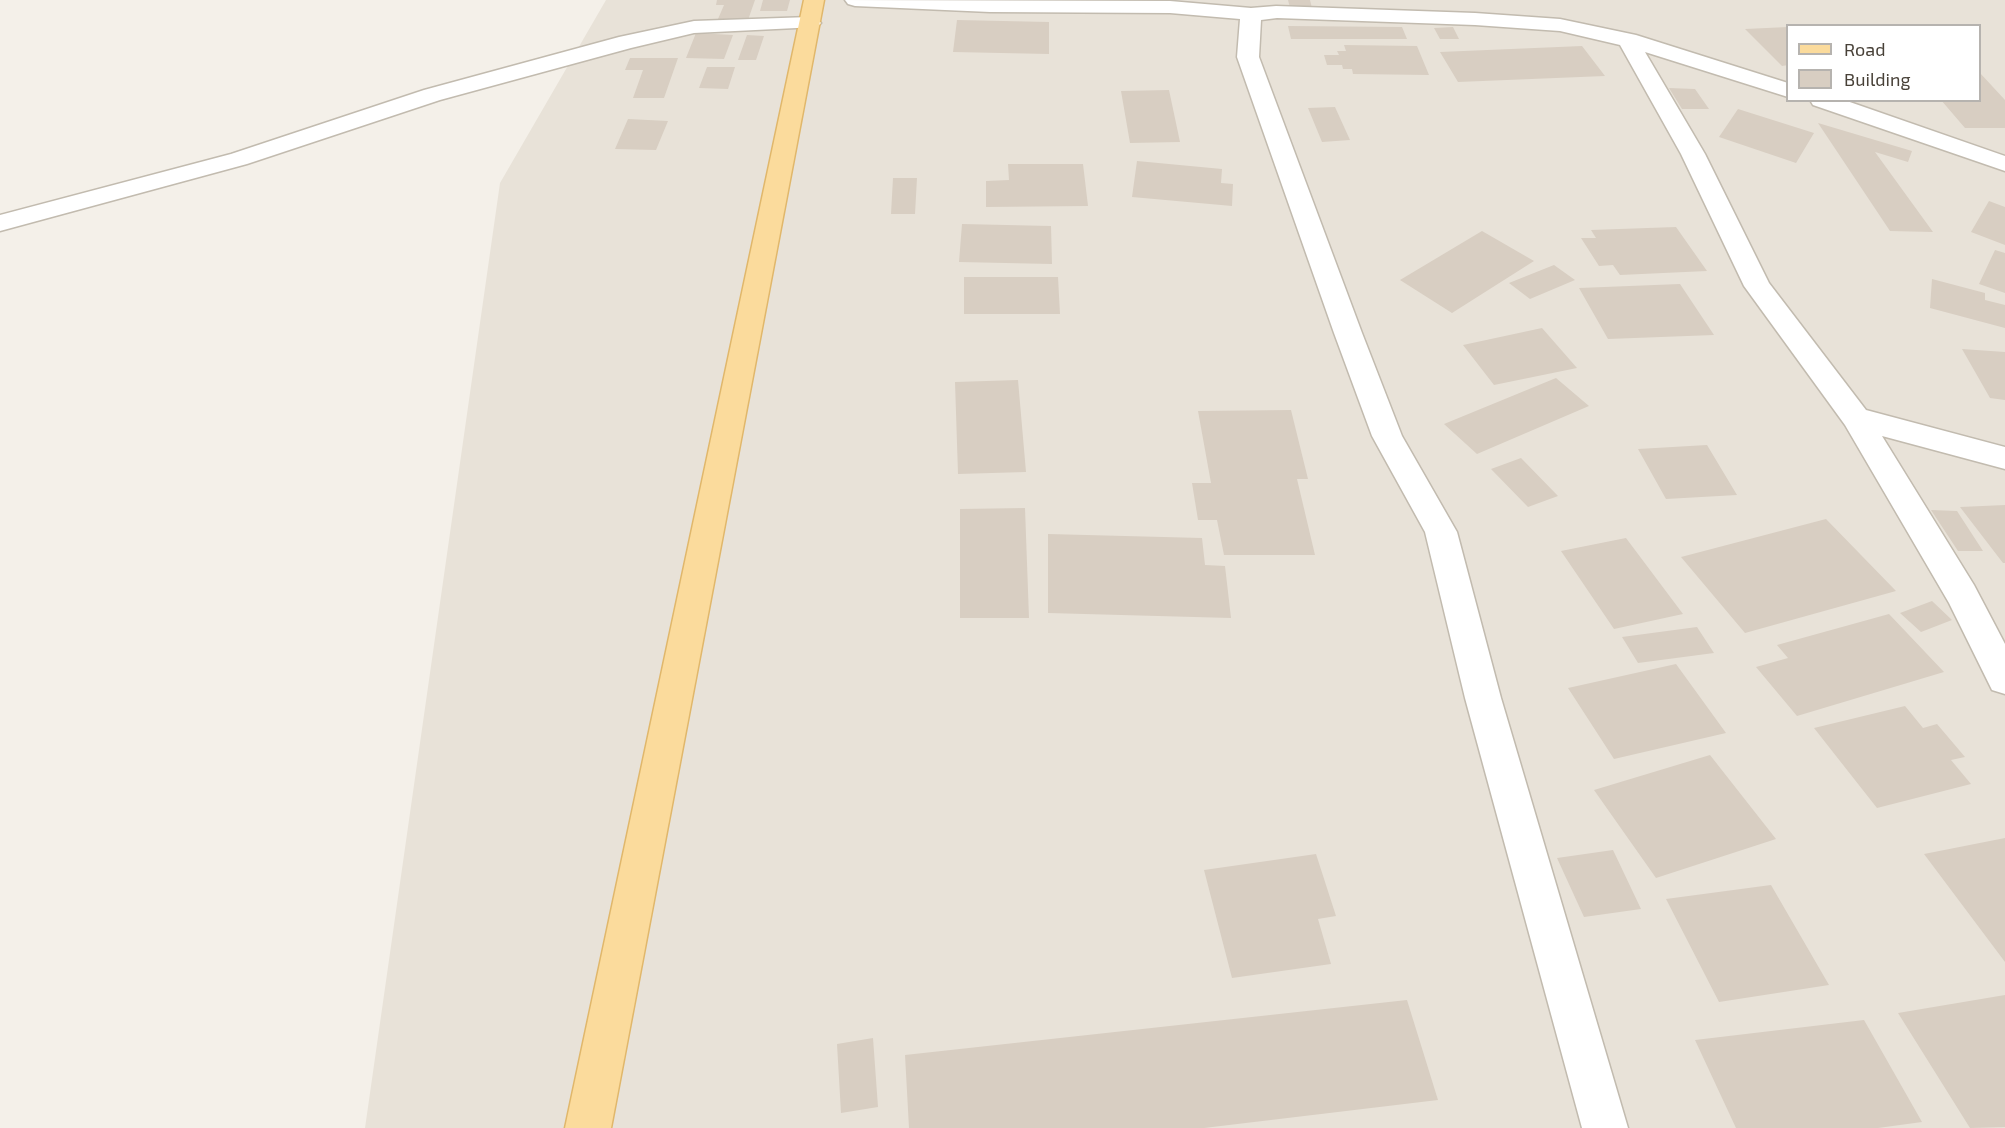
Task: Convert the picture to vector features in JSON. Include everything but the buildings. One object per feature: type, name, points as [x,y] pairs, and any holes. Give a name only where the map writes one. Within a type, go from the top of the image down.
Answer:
[{"type":"main road","points":[[588,1128],[812,11]]},
{"type":"street","points":[[855,0],[990,6],[1266,9],[1560,25],[1628,40],[1786,89]]},
{"type":"street","points":[[1266,9],[1248,57],[1387,436],[1441,532],[1483,698],[1605,1128]]},
{"type":"street","points":[[0,223],[239,159],[432,95],[627,42],[694,27],[812,11]]},
{"type":"street","points":[[1628,40],[1693,154],[1757,286],[1856,418],[1962,594],[2005,679]]},
{"type":"street","points":[[1827,102],[2005,164]]},
{"type":"street","points":[[1856,418],[2005,458]]},
{"type":"shaded area","points":[[606,0],[2005,0],[2005,1128],[365,1128],[500,183]]}]
